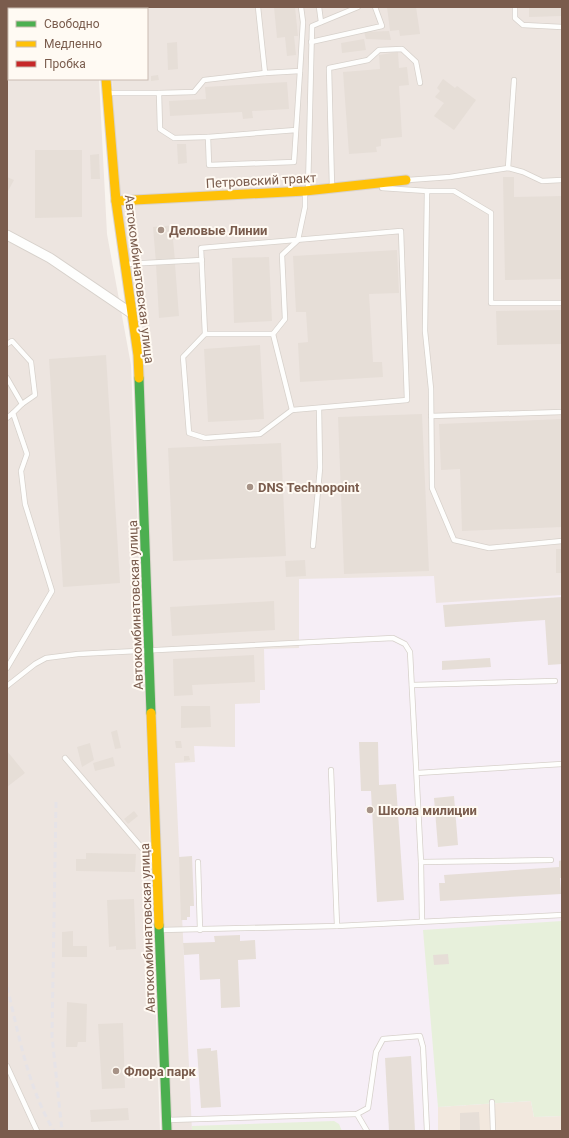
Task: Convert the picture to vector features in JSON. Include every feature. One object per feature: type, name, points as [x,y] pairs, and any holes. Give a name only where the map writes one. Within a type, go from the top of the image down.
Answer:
[{"type":"street","name":"Автокомбинатовская улица","points":[[106,80],[116,201],[138,355],[167,1131]]},
{"type":"street","name":"Петровский тракт","points":[[116,201],[307,191],[406,180]]},
{"type":"street","points":[[7,235],[50,258],[131,313]]},
{"type":"lane","points":[[258,7],[266,73]]},
{"type":"lane","points":[[208,137],[209,165],[294,162],[303,22],[301,7]]},
{"type":"lane","points":[[319,7],[321,22]]},
{"type":"lane","points":[[205,334],[272,334],[285,320],[282,255],[298,240],[307,191],[312,26],[358,7]]},
{"type":"lane","points":[[311,42],[382,26],[375,7]]},
{"type":"lane","points":[[515,7],[515,18],[523,25],[562,27]]},
{"type":"lane","points":[[332,188],[329,68],[368,60],[379,50],[402,49],[416,62],[420,83]]},
{"type":"lane","points":[[106,93],[194,92],[204,80],[300,71]]},
{"type":"lane","points":[[508,168],[514,80]]},
{"type":"lane","points":[[159,93],[160,129],[174,138],[208,137],[296,130]]},
{"type":"lane","points":[[406,180],[450,177],[508,168],[523,172],[542,181],[562,180]]},
{"type":"lane","points":[[353,186],[427,191],[454,191],[491,213],[491,303],[562,303]]},
{"type":"lane","points":[[427,191],[425,331],[431,389],[432,488],[454,540],[489,548],[562,541]]},
{"type":"lane","points":[[401,231],[407,400],[292,410],[260,434],[205,438],[189,433],[183,357],[205,334],[201,248],[298,240],[401,231]]},
{"type":"lane","points":[[126,264],[202,260]]},
{"type":"lane","points":[[272,334],[292,410]]},
{"type":"lane","points":[[7,344],[12,341],[31,362],[36,395],[22,404],[7,418]]},
{"type":"lane","points":[[7,378],[22,404]]},
{"type":"lane","points":[[313,546],[320,468],[319,408]]},
{"type":"lane","points":[[431,416],[562,412]]},
{"type":"lane","points":[[7,668],[52,591],[25,504],[21,471],[27,454],[13,413]]},
{"type":"lane","points":[[8,684],[34,664],[46,658],[78,654],[149,649],[393,638],[405,644],[410,652],[421,862],[422,921]]},
{"type":"lane","points":[[412,685],[555,680]]},
{"type":"lane","points":[[65,758],[158,866]]},
{"type":"lane","points":[[417,773],[562,764]]},
{"type":"lane","points":[[331,770],[337,926]]},
{"type":"lane","points":[[421,862],[551,860]]},
{"type":"lane","points":[[198,862],[200,930]]},
{"type":"lane","points":[[160,930],[337,926],[562,915]]},
{"type":"lane","points":[[167,1120],[357,1114],[368,1108],[376,1052],[383,1039],[420,1036],[427,1131]]},
{"type":"lane","points":[[7,1066],[37,1131]]},
{"type":"lane","points":[[492,1102],[493,1131]]},
{"type":"lane","points":[[357,1114],[367,1131]]},
{"type":"shaded area","points":[[7,7],[95,7],[8,8],[8,80],[99,80],[107,234],[131,365],[160,1131],[7,1131]]},
{"type":"shaded area","points":[[562,7],[562,1116],[534,1117],[531,1101],[438,1107],[438,1131],[172,1131],[142,322],[120,230],[112,80],[148,80],[148,8],[110,8]]},
{"type":"shaded area","name":"Школа милиции","points":[[434,576],[436,603],[562,595],[562,1116],[534,1117],[531,1101],[438,1107],[438,1131],[192,1131],[175,763],[195,762],[194,746],[235,747],[235,704],[260,703],[260,690],[265,690],[264,649],[299,648],[299,579]]},
{"type":"shaded area","points":[[531,1101],[534,1117],[562,1116],[562,1131],[438,1131],[438,1107]]},
{"type":"green space","points":[[562,921],[562,1116],[534,1117],[531,1101],[438,1107],[423,930]]},
{"type":"green space","points":[[334,1121],[339,1124],[342,1131],[192,1131],[192,1126]]},
{"type":"building","points":[[274,7],[295,7],[298,36],[294,36],[296,55],[287,56],[285,37],[277,38]]},
{"type":"building","points":[[387,7],[416,7],[420,34],[400,36],[399,30],[390,31]]},
{"type":"building","points":[[529,7],[562,7],[562,16],[529,17]]},
{"type":"building","points":[[389,31],[391,40],[366,39],[364,32]]},
{"type":"building","points":[[364,39],[366,50],[342,53],[341,43]]},
{"type":"building","points":[[177,42],[178,69],[168,70],[167,43]]},
{"type":"building","points":[[398,52],[399,68],[407,67],[409,85],[399,86],[402,137],[381,139],[381,146],[376,147],[377,152],[349,154],[343,72],[380,69],[379,55]]},
{"type":"building","points":[[158,75],[159,80],[151,81],[151,76]]},
{"type":"building","points":[[443,79],[455,88],[457,86],[476,100],[454,130],[434,116],[444,103],[435,97],[440,91],[437,88]]},
{"type":"building","points":[[287,82],[289,109],[252,111],[253,118],[243,119],[242,112],[170,116],[169,101],[206,99],[205,87]]},
{"type":"building","points":[[177,144],[186,144],[187,163],[178,164]]},
{"type":"building","points":[[35,150],[82,150],[82,217],[35,218]]},
{"type":"building","points":[[99,154],[100,179],[91,179],[90,155]]},
{"type":"building","points":[[7,177],[14,180],[7,193]]},
{"type":"building","points":[[503,177],[514,177],[514,197],[562,196],[562,279],[505,280]]},
{"type":"building","points":[[177,225],[178,238],[173,239],[175,261],[156,263],[153,227]]},
{"type":"building","points":[[397,250],[399,293],[369,294],[373,362],[382,362],[383,377],[300,382],[298,343],[308,342],[306,312],[296,312],[293,256]]},
{"type":"building","points":[[269,257],[272,321],[234,323],[232,258]]},
{"type":"building","points":[[175,264],[179,316],[159,318],[156,265]]},
{"type":"building","points":[[562,310],[562,344],[497,345],[496,311]]},
{"type":"building","points":[[260,345],[264,419],[208,422],[204,349]]},
{"type":"building","points":[[106,355],[120,583],[63,587],[49,359]]},
{"type":"building","points":[[422,414],[429,571],[344,574],[338,417]]},
{"type":"building","points":[[562,419],[562,527],[462,531],[460,469],[441,470],[439,424]]},
{"type":"building","points":[[281,443],[286,556],[173,561],[168,448]]},
{"type":"building","points":[[556,549],[562,549],[562,573],[556,573]]},
{"type":"building","points":[[305,560],[306,576],[286,577],[285,561]]},
{"type":"building","points":[[562,597],[562,664],[548,665],[545,620],[445,627],[443,605]]},
{"type":"building","points":[[274,601],[275,630],[172,636],[170,607]]},
{"type":"building","points":[[254,655],[255,682],[192,685],[193,695],[174,696],[173,659]]},
{"type":"building","points":[[490,658],[491,667],[442,670],[442,661]]},
{"type":"building","points":[[181,706],[210,706],[211,727],[181,728]]},
{"type":"building","points":[[117,730],[121,748],[115,749],[111,732]]},
{"type":"building","points":[[175,741],[181,741],[182,748],[176,748]]},
{"type":"building","points":[[359,742],[378,742],[379,785],[396,784],[404,900],[377,902],[371,791],[361,791]]},
{"type":"building","points":[[90,743],[94,760],[82,767],[77,747]]},
{"type":"building","points":[[7,751],[25,773],[7,787]]},
{"type":"building","points":[[184,756],[189,756],[190,760],[184,761]]},
{"type":"building","points":[[113,757],[115,766],[95,771],[93,763]]},
{"type":"building","points":[[454,796],[458,845],[438,847],[434,798]]},
{"type":"building","points":[[134,811],[138,816],[128,824],[124,819]]},
{"type":"building","points":[[86,853],[136,854],[135,872],[76,871],[76,859],[86,859]]},
{"type":"building","points":[[192,856],[194,906],[190,906],[190,917],[187,917],[187,920],[181,920],[179,857]]},
{"type":"building","points":[[562,860],[562,878],[560,878],[561,894],[440,901],[439,883],[445,883],[444,875],[559,867],[559,861]]},
{"type":"building","points":[[134,899],[136,949],[116,950],[116,946],[109,947],[107,900]]},
{"type":"building","points":[[73,931],[73,946],[87,946],[87,957],[62,957],[62,932]]},
{"type":"building","points":[[240,935],[240,941],[255,940],[256,959],[238,960],[240,1007],[221,1008],[220,979],[200,980],[199,954],[184,955],[183,943],[215,942],[214,936]]},
{"type":"building","points":[[448,954],[449,964],[434,965],[433,955]]},
{"type":"building","points":[[67,1002],[87,1004],[86,1042],[78,1042],[77,1047],[66,1047]]},
{"type":"building","points":[[123,1023],[125,1088],[102,1089],[98,1024]]},
{"type":"building","points":[[211,1048],[211,1051],[217,1050],[221,1107],[201,1108],[197,1049]]},
{"type":"building","points":[[411,1056],[415,1131],[389,1131],[385,1058]]},
{"type":"building","points":[[128,1108],[129,1120],[91,1122],[90,1110]]},
{"type":"building","points":[[479,1112],[480,1131],[460,1131],[460,1113]]},
{"type":"railway","points":[[56,802],[52,1036],[62,1131]]},
{"type":"railway","points":[[7,987],[25,1061],[37,1097],[54,1131]]},
{"type":"traffic: fast","points":[[139,378],[151,713]]},
{"type":"traffic: fast","points":[[159,925],[167,1131]]},
{"type":"traffic: slow","points":[[106,80],[116,201],[138,355],[139,378]]},
{"type":"traffic: slow","points":[[116,201],[305,191],[406,180]]},
{"type":"traffic: slow","points":[[151,713],[159,925]]},
{"type":"place","name":"Деловые Линии","points":[[161,230]]},
{"type":"place","name":"DNS Technopoint","points":[[250,487]]},
{"type":"place","name":"Школа милиции","points":[[370,810]]},
{"type":"place","name":"Флора парк","points":[[116,1071]]}]
